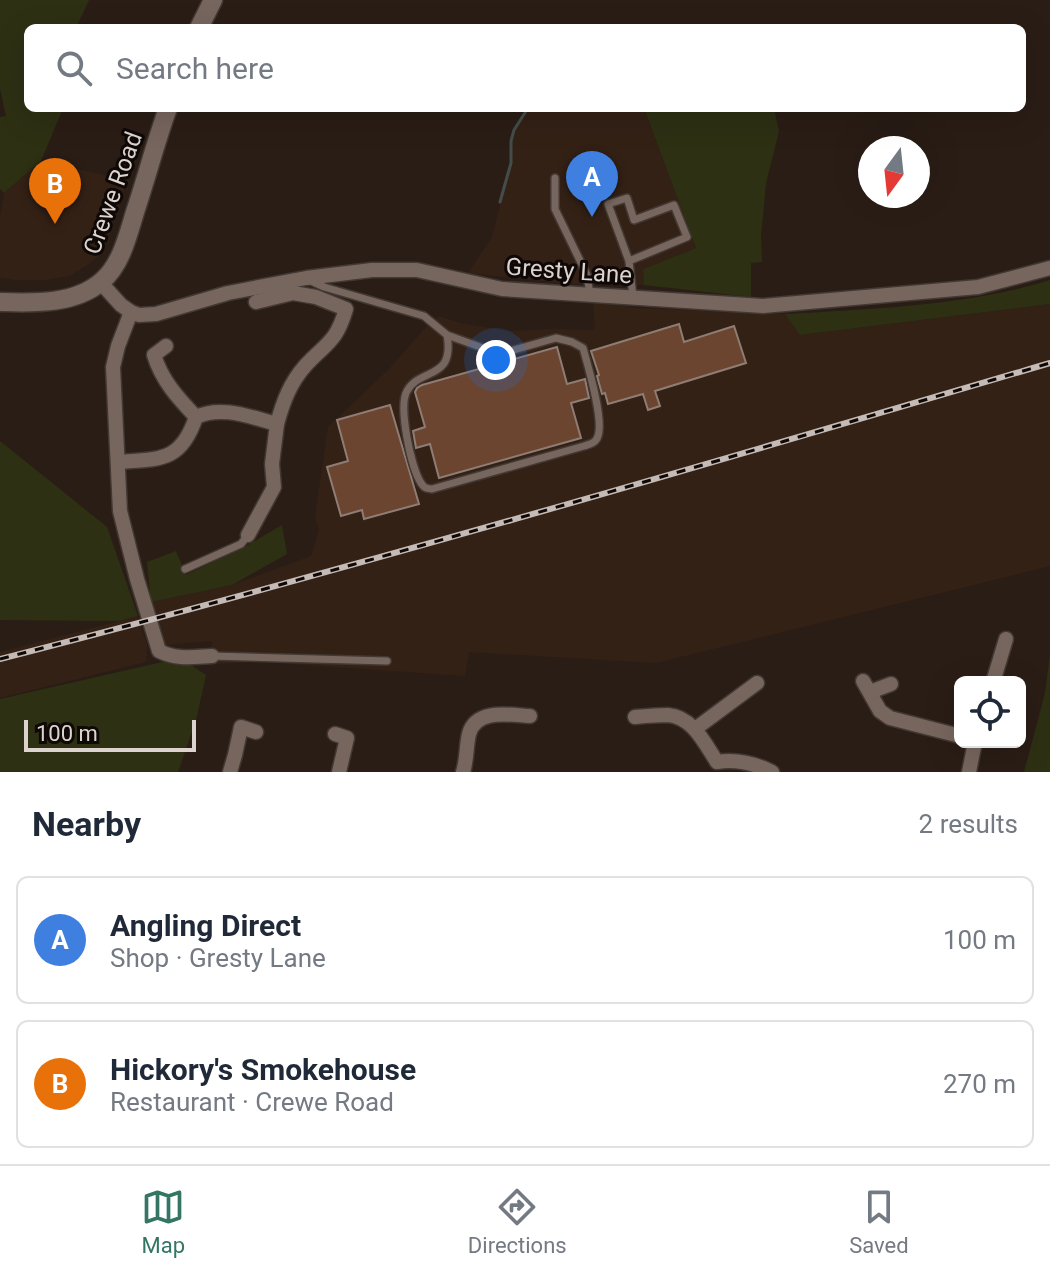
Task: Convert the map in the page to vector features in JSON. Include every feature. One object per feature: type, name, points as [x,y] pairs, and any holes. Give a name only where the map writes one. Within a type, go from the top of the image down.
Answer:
[{"type":"street","points":[[201,24],[213,0]]},
{"type":"street","name":"Crewe Road","points":[[0,302],[59,300],[101,283],[114,267],[123,247],[167,112]]},
{"type":"street","name":"Gresty Lane","points":[[131,312],[156,314],[228,293],[306,278],[372,270],[417,270],[502,289],[763,306],[978,287],[1050,268]]},
{"type":"street","points":[[101,283],[131,312],[113,367],[120,511],[137,579],[159,651],[180,658],[212,656]]},
{"type":"street","points":[[248,535],[274,487],[272,464],[277,424],[285,396],[304,367],[331,342],[341,327],[346,309],[316,297],[293,293],[256,302]]},
{"type":"street","points":[[166,346],[154,355],[159,370],[170,389],[196,417]]},
{"type":"street","points":[[118,462],[168,456],[182,445],[196,417],[207,412],[225,411],[277,424]]},
{"type":"street","points":[[990,674],[1006,639]]},
{"type":"street","points":[[891,684],[866,687],[880,711],[890,718],[954,734]]},
{"type":"street","points":[[695,729],[752,686],[759,702]]},
{"type":"street","points":[[463,772],[469,734],[477,722],[492,715],[530,716]]},
{"type":"street","points":[[636,716],[673,716],[685,721],[695,729],[715,767],[740,761],[772,772]]},
{"type":"street","points":[[230,772],[235,755],[235,724],[256,732]]},
{"type":"street","points":[[339,772],[347,738]]},
{"type":"street","points":[[969,772],[974,748]]},
{"type":"lane","points":[[555,178],[555,209],[587,275],[590,295]]},
{"type":"lane","points":[[629,261],[687,237],[674,205],[634,220],[627,198],[608,204],[629,261],[633,298]]},
{"type":"lane","points":[[306,278],[324,287],[424,316],[447,335],[483,348],[507,352],[556,338],[583,348],[596,400],[597,440],[592,444],[432,489],[426,488],[417,475],[405,429],[404,394],[411,385],[436,372],[445,362],[450,350],[447,335]]},
{"type":"lane","points":[[185,569],[241,544],[248,535]]},
{"type":"lane","points":[[212,656],[387,661]]},
{"type":"shaded area","points":[[525,112],[645,112],[696,248],[643,269],[644,285],[572,284],[468,273],[492,237],[511,163],[514,130]]},
{"type":"shaded area","points":[[41,161],[127,180],[107,241],[101,253],[69,276],[46,280],[0,278],[0,217],[4,193]]},
{"type":"shaded area","points":[[593,301],[636,308],[785,314],[801,335],[1050,304],[1050,566],[656,663],[469,652],[465,676],[261,662],[215,664],[212,641],[166,645],[151,602],[232,585],[311,556],[319,530],[315,516],[328,427],[439,316],[508,331],[595,330]]},
{"type":"shaded area","points":[[138,616],[147,645],[146,662],[0,698],[0,652]]},
{"type":"green space","points":[[0,0],[89,0],[78,24],[24,24],[24,112],[61,112],[41,161],[4,193],[0,189],[0,117],[6,116],[0,89]]},
{"type":"green space","points":[[645,112],[775,112],[779,131],[766,183],[762,262],[751,263],[751,297],[644,285],[643,269],[696,248]]},
{"type":"green space","points":[[1050,280],[1050,304],[800,335],[785,314],[952,301]]},
{"type":"green space","points":[[0,441],[107,527],[138,616],[118,621],[0,620]]},
{"type":"green space","points":[[282,525],[287,554],[232,585],[151,602],[147,562],[176,551],[186,575]]},
{"type":"green space","points":[[1050,654],[1050,772],[1024,772],[1045,693]]},
{"type":"green space","points":[[180,658],[206,675],[196,720],[178,772],[0,772],[0,699]]},
{"type":"building","points":[[679,324],[684,342],[734,326],[746,363],[655,391],[660,406],[648,410],[643,394],[608,404],[605,393],[602,394],[591,351]]},
{"type":"building","points":[[557,347],[567,384],[585,379],[589,398],[571,403],[581,438],[439,478],[430,444],[416,448],[413,431],[425,427],[415,392],[417,388]]},
{"type":"building","points":[[390,405],[419,504],[364,519],[362,510],[341,516],[327,467],[348,461],[337,420]]},
{"type":"waterway","points":[[500,202],[511,163],[514,130],[525,112]]},
{"type":"railway","points":[[0,659],[395,553],[1050,363]]},
{"type":"place","name":"Angling Direct","points":[[592,217]]},
{"type":"place","name":"Hickory's Smokehouse","points":[[55,224]]}]
